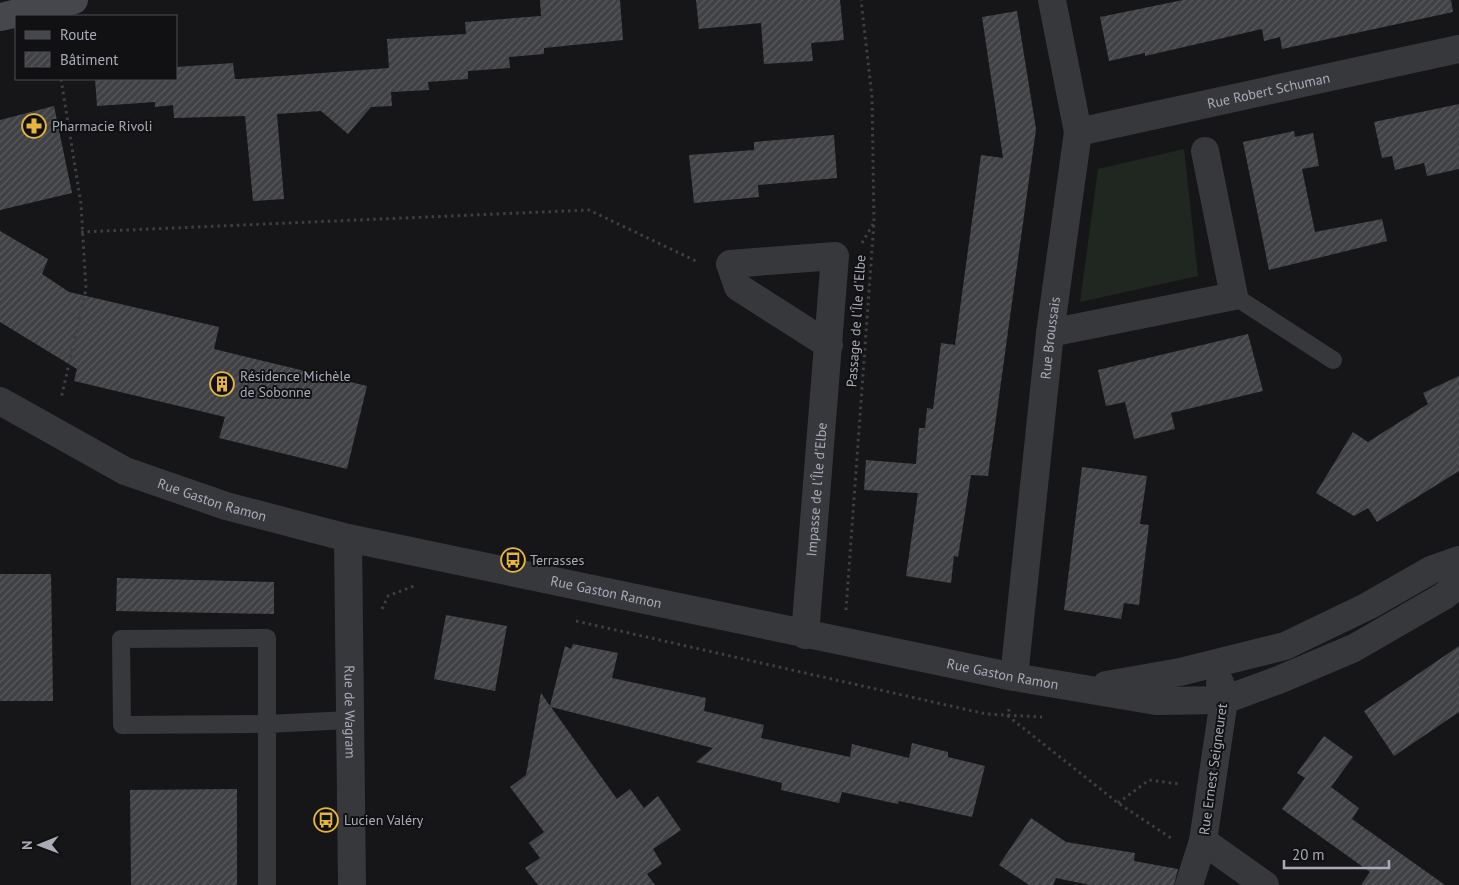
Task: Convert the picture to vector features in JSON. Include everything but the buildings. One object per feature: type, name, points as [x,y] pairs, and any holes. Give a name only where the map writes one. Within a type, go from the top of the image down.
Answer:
[{"type":"street","points":[[0,17],[74,0]]},
{"type":"street","name":"Rue Broussais","points":[[1014,677],[1050,333],[1078,132],[1052,0]]},
{"type":"street","name":"Rue Robert Schuman","points":[[1078,132],[1459,49]]},
{"type":"street","points":[[1050,333],[1234,296],[1205,151]]},
{"type":"street","name":"Impasse de l'Île d'Elbe","points":[[730,264],[835,256],[805,635]]},
{"type":"street","points":[[730,264],[738,287],[829,344]]},
{"type":"street","name":"Rue Gaston Ramon","points":[[0,401],[125,471],[226,506],[348,538],[844,643],[1014,677],[1156,701],[1281,679],[1368,641],[1444,596],[1459,584]]},
{"type":"street","name":"Rue de Wagram","points":[[348,538],[352,885]]},
{"type":"street","name":"Rue Gaston Ramon","points":[[1085,689],[1180,672],[1285,646],[1353,613],[1431,570],[1459,560]]},
{"type":"street","points":[[1180,672],[1222,690],[1263,667],[1285,646]]},
{"type":"street","name":"Rue Ernest Seigneuret","points":[[1222,690],[1214,764],[1201,848],[1265,885]]},
{"type":"street","points":[[1189,885],[1201,848]]},
{"type":"lane","points":[[1234,296],[1334,360]]},
{"type":"lane","points":[[1353,613],[1367,625],[1368,641]]},
{"type":"lane","points":[[267,885],[268,724],[266,638],[121,639],[122,725],[268,724],[350,720]]},
{"type":"path","name":"Passage de l'Île d'Elbe","points":[[844,643],[874,222],[872,97],[861,0]]},
{"type":"path","points":[[54,432],[86,289],[81,232],[81,204],[61,80]]},
{"type":"path","points":[[81,232],[589,210],[695,262],[730,264]]},
{"type":"path","points":[[861,245],[874,222]]},
{"type":"path","points":[[382,610],[388,596],[414,586],[424,588]]},
{"type":"path","points":[[568,619],[986,714],[1045,716]]},
{"type":"path","points":[[1008,716],[1014,677]]},
{"type":"path","points":[[1008,716],[1118,803],[1201,848]]},
{"type":"path","points":[[1118,803],[1149,780],[1178,784],[1214,764]]},
{"type":"shaded area","points":[[1184,149],[1198,276],[1080,302],[1098,169]]},
{"type":"place","name":"Pharmacie Rivoli","points":[[34,126]]},
{"type":"place","name":"Résidence Michèle de Sobonne","points":[[222,384]]},
{"type":"place","name":"Terrasses","points":[[513,560]]},
{"type":"place","name":"Lucien Valéry","points":[[326,820]]}]
